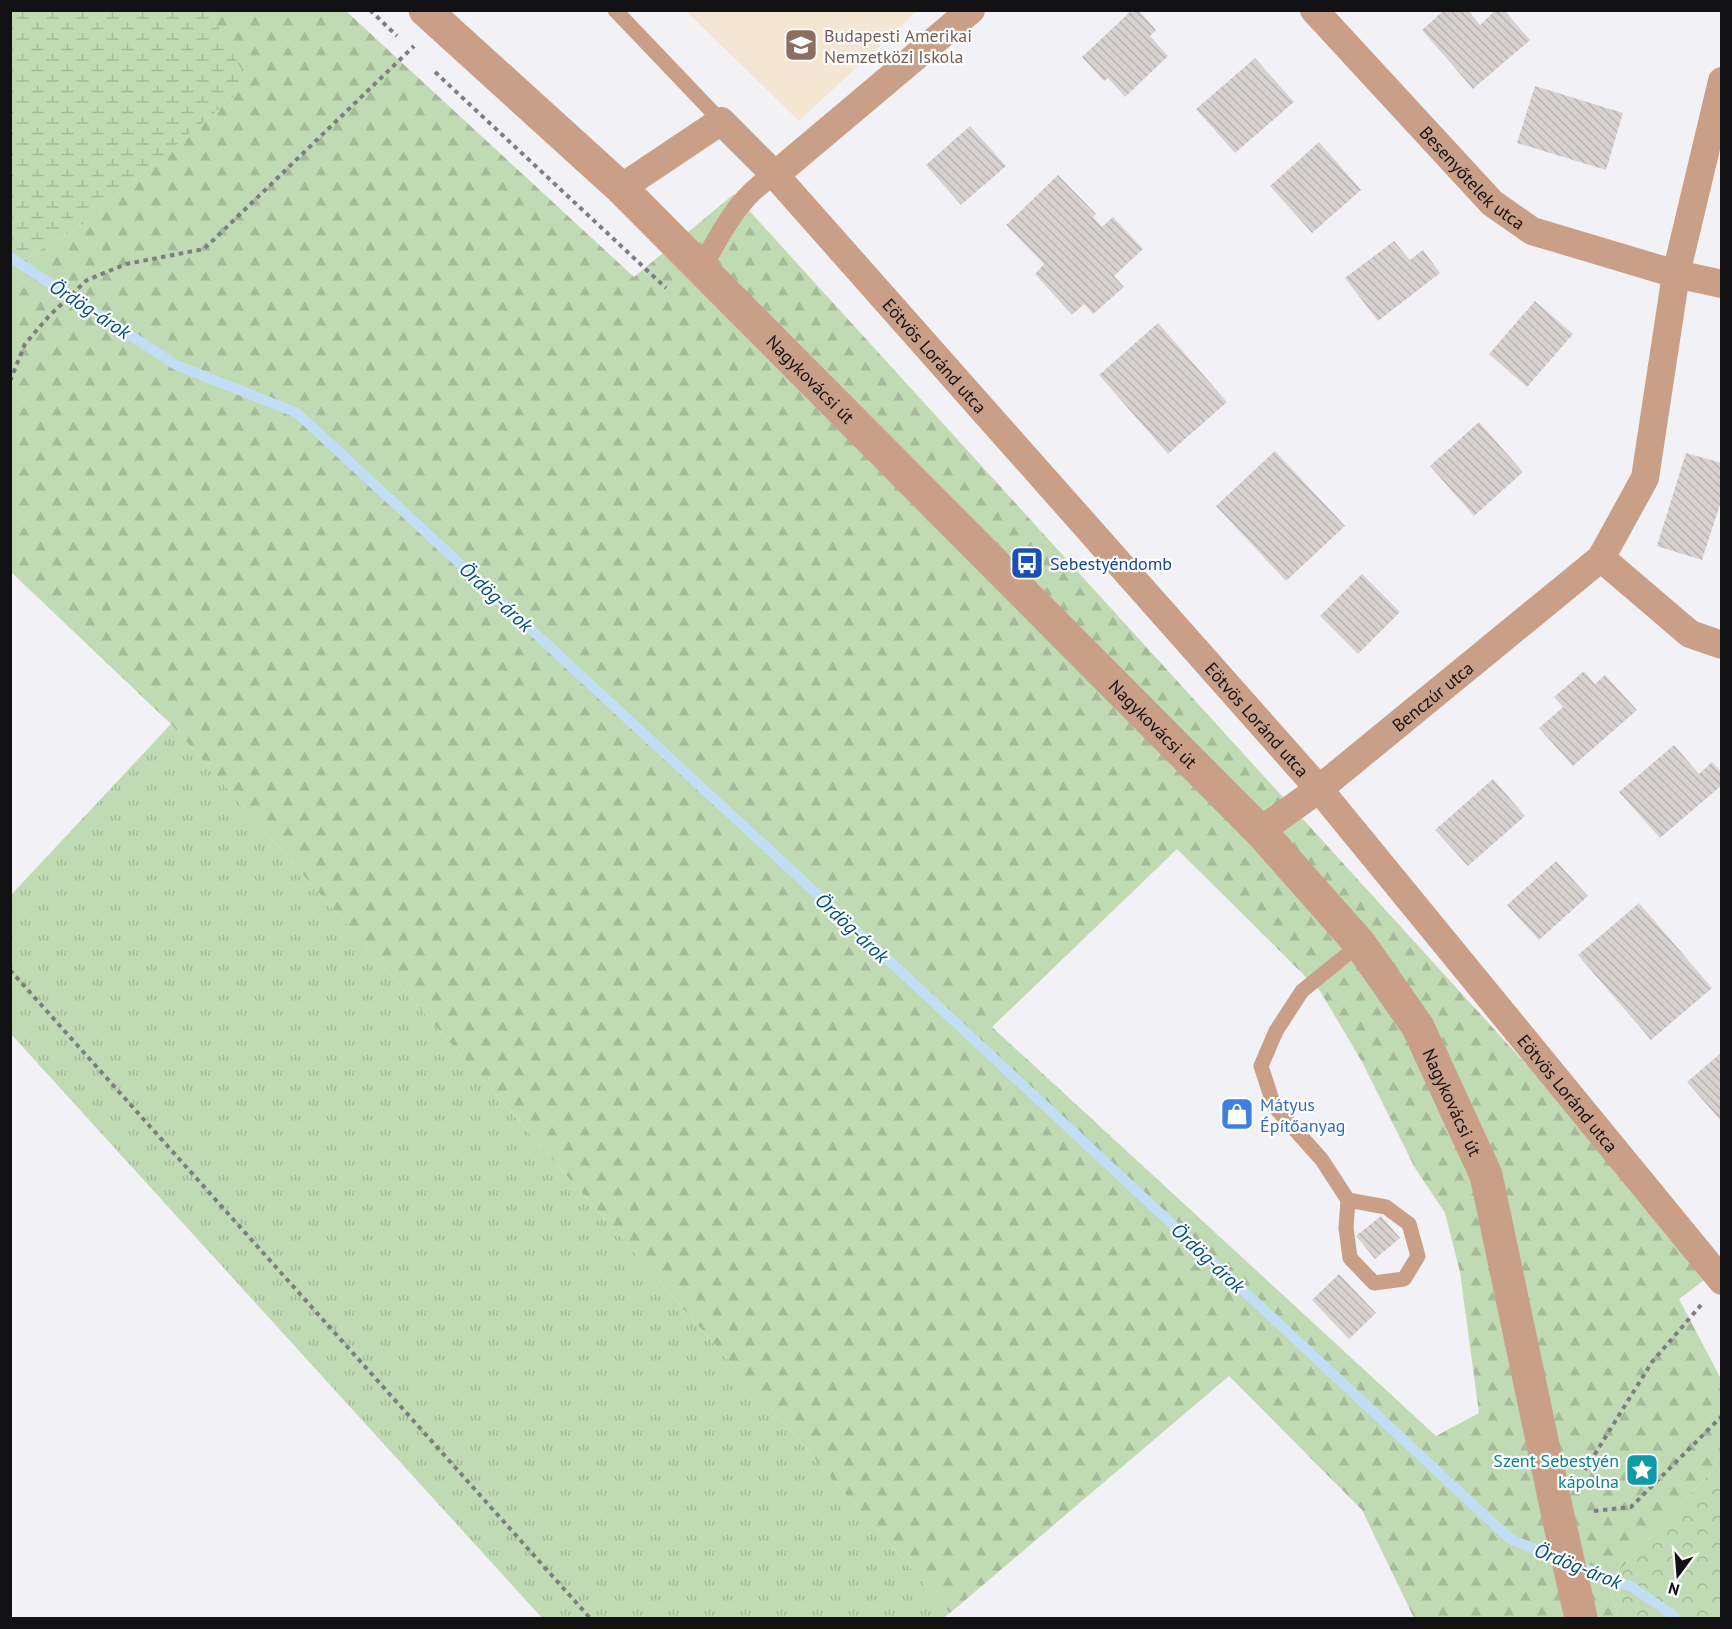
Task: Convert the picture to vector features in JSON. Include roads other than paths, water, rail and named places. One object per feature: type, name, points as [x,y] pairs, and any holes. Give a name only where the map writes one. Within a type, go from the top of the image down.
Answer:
[{"type":"street","points":[[701,268],[744,199],[971,10]]},
{"type":"street","name":"Besenyőtelek utca","points":[[1314,10],[1492,203],[1532,231],[1676,274],[1722,284]]},
{"type":"street","name":"Nagykovácsi út","points":[[430,16],[621,188],[1260,831],[1360,944],[1418,1027],[1486,1175],[1581,1618]]},
{"type":"street","points":[[1722,81],[1676,274],[1645,478],[1601,558],[1690,634],[1722,645]]},
{"type":"street","name":"Eötvös Loránd utca","points":[[721,121],[775,175],[1319,789],[1721,1281]]},
{"type":"street","points":[[621,188],[721,121]]},
{"type":"street","name":"Benczúr utca","points":[[1260,831],[1319,789],[1601,558]]},
{"type":"lane","points":[[615,10],[721,121]]},
{"type":"lane","points":[[1348,1200],[1386,1207],[1408,1224],[1418,1256],[1404,1279],[1374,1283],[1350,1258],[1346,1228],[1348,1200],[1322,1160],[1274,1106],[1261,1066],[1276,1031],[1302,992],[1360,944]]},
{"type":"waterway","name":"Ördög-árok","points":[[10,257],[176,365],[297,413],[1510,1539],[1632,1587],[1677,1618]]},
{"type":"place","name":"Budapesti Amerikai Nemzetközi Iskola","points":[[801,45]]},
{"type":"place","name":"Sebestyéndomb","points":[[1027,563]]},
{"type":"place","name":"Mátyus Építőanyag","points":[[1237,1114]]},
{"type":"place","name":"Szent Sebestyén kápolna","points":[[1642,1470]]}]
